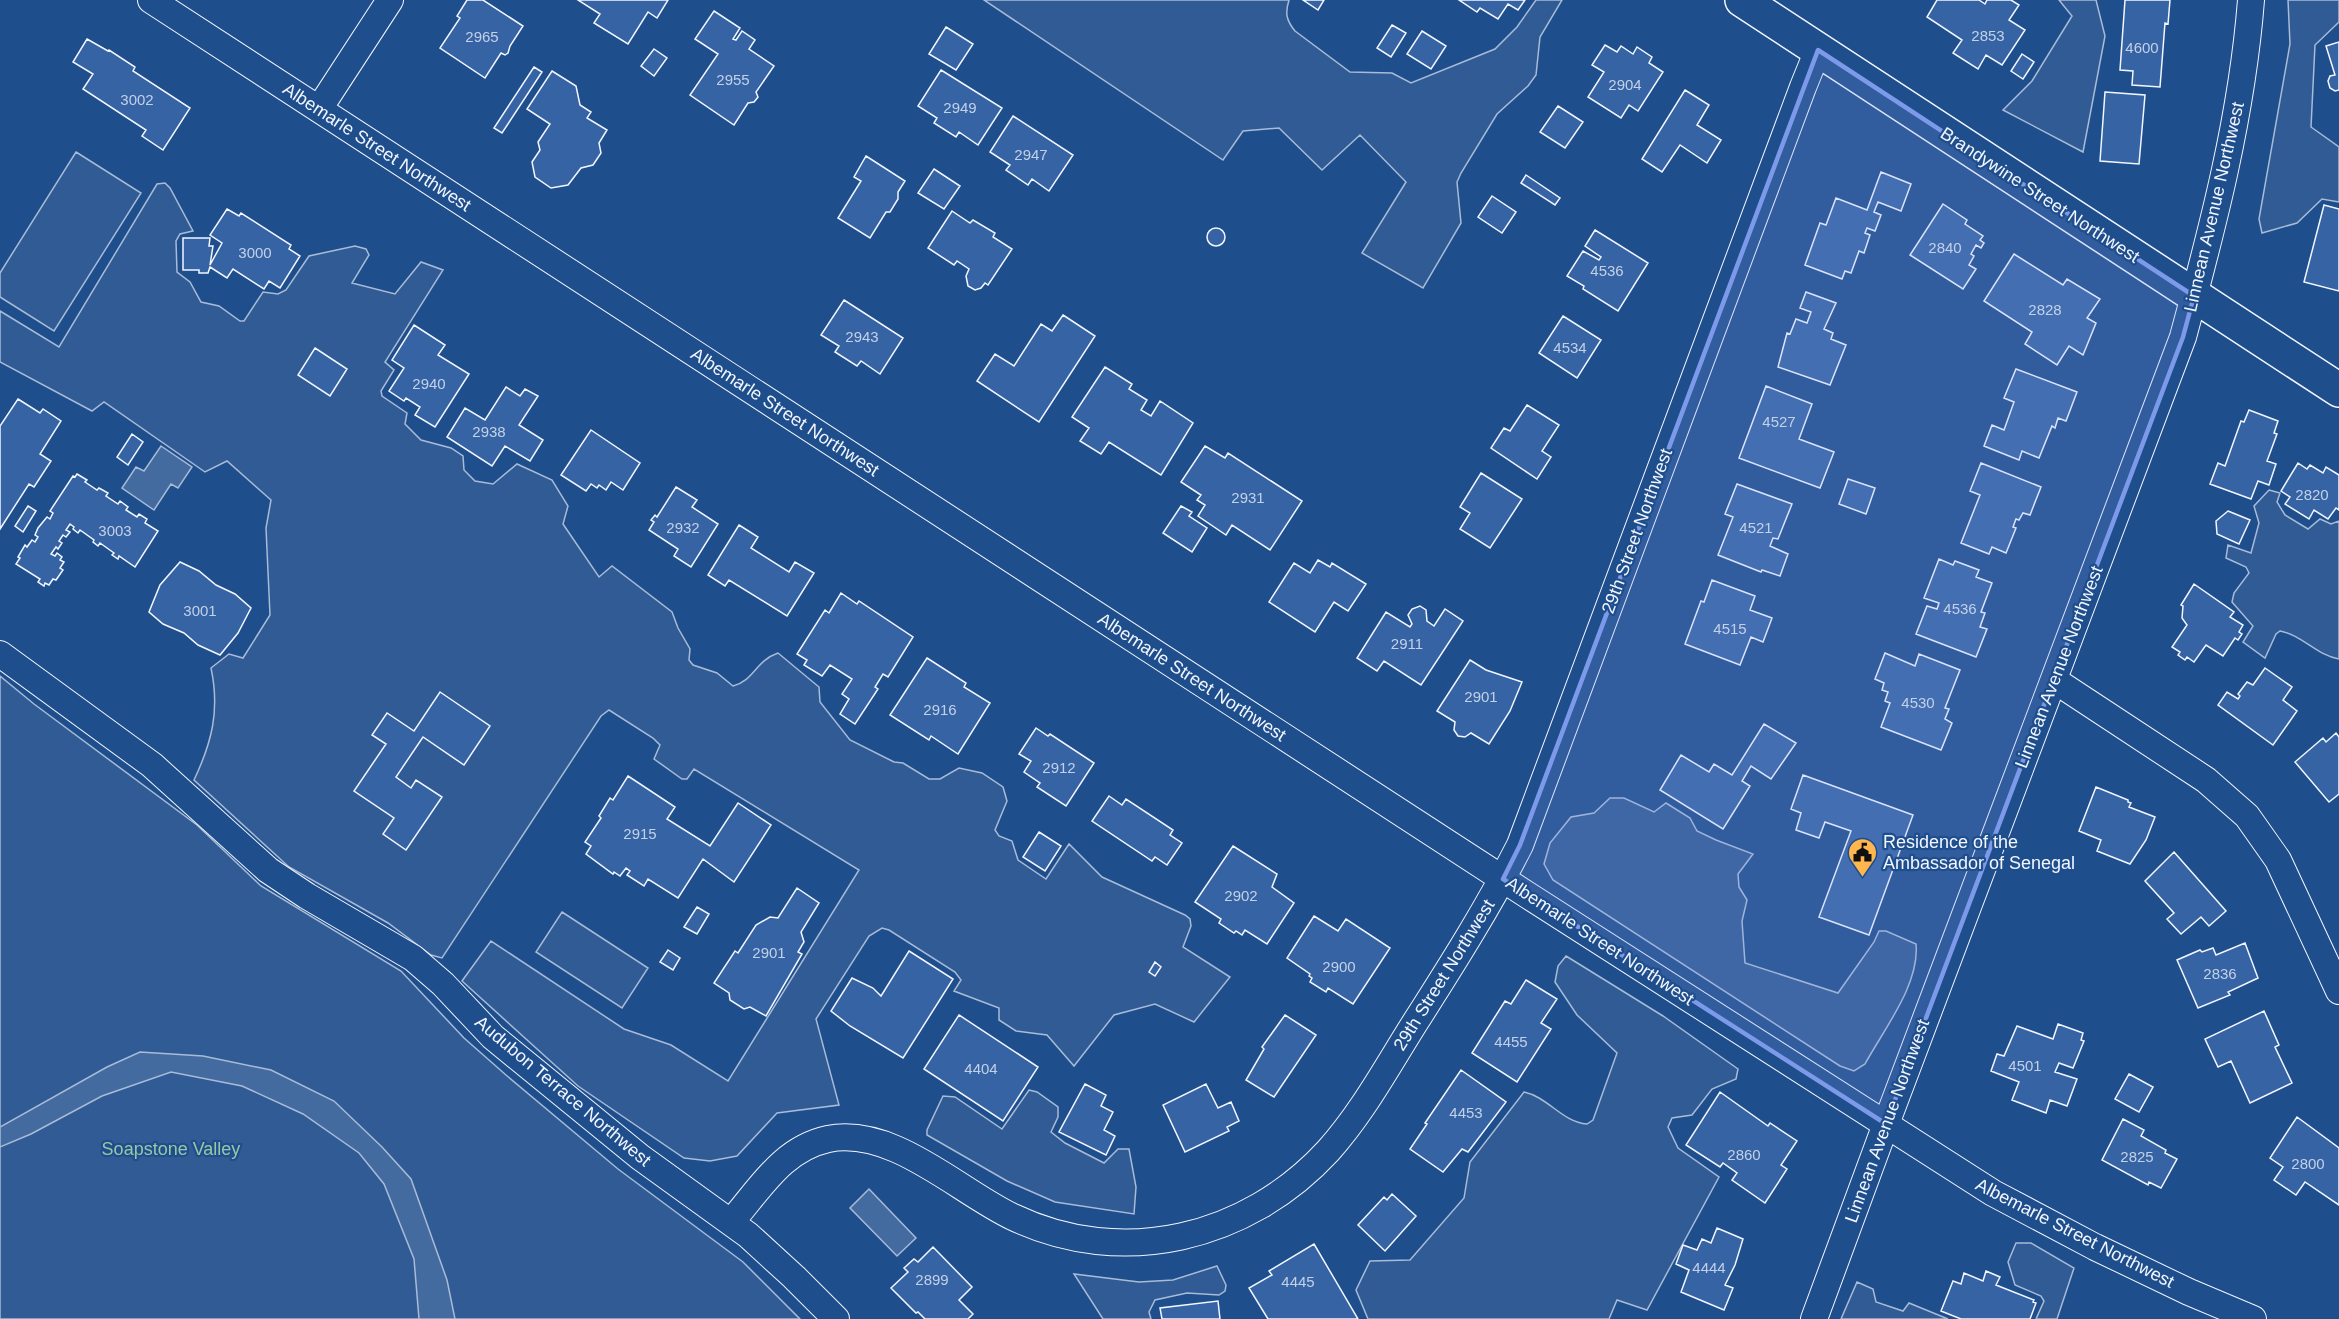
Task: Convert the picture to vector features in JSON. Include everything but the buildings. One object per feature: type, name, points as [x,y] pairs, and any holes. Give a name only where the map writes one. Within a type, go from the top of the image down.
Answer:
[{"type":"street","name":"Albemarle Street Northwest","points":[[151,0],[1503,879],[1993,1193],[2044,1221],[2189,1292],[2253,1319]]},
{"type":"street","points":[[319,109],[390,0]]},
{"type":"street","name":"Brandywine Street Northwest","points":[[1742,0],[2339,390]]},
{"type":"street","name":"Linnean Avenue Northwest","points":[[1814,1319],[2183,337],[2222,189],[2240,102],[2251,0]]},
{"type":"street","name":"29th Street Northwest","points":[[731,1222],[780,1162],[808,1145],[843,1138],[885,1145],[929,1166],[1009,1216],[1045,1230],[1085,1239],[1146,1242],[1198,1233],[1238,1219],[1293,1184],[1338,1139],[1480,920],[1520,845],[1818,50]]},
{"type":"street","name":"Audubon Terrace Northwest","points":[[0,654],[166,777],[268,870],[307,896],[413,958],[443,984],[493,1037],[640,1157],[731,1222],[794,1277],[836,1319]]},
{"type":"street","points":[[2054,680],[2206,780],[2247,816],[2278,860],[2339,990]]},
{"type":"highlighted area","points":[[1818,50],[2194,296],[2183,337],[1886,1124],[1503,879],[1520,845]]},
{"type":"green space","points":[[984,0],[1289,0],[1287,16],[1295,31],[1350,72],[1392,73],[1411,83],[1495,49],[1517,27],[1536,0],[1562,0],[1540,37],[1536,75],[1528,86],[1497,114],[1461,173],[1457,182],[1461,223],[1423,288],[1362,253],[1406,182],[1360,135],[1322,170],[1279,128],[1243,131],[1223,160]]},
{"type":"green space","points":[[2059,0],[2096,0],[2105,36],[2083,152],[2003,110],[2032,81],[2072,16]]},
{"type":"green space","points":[[2288,0],[2339,0],[2339,22],[2315,45],[2311,127],[2339,147],[2339,202],[2322,199],[2297,223],[2262,233],[2259,219],[2290,44]]},
{"type":"green space","points":[[76,152],[141,193],[54,331],[0,297],[0,273]]},
{"type":"green space","points":[[165,183],[193,231],[180,234],[176,241],[177,272],[190,282],[201,302],[219,306],[240,321],[244,321],[263,292],[278,294],[286,290],[309,256],[355,246],[366,249],[369,255],[352,283],[395,294],[421,262],[443,270],[385,362],[394,370],[381,391],[382,396],[407,413],[405,424],[421,440],[451,448],[463,456],[464,470],[475,481],[493,484],[517,464],[552,480],[568,506],[563,524],[599,577],[612,566],[672,612],[690,649],[689,660],[693,665],[717,673],[733,686],[746,679],[770,656],[778,653],[819,687],[820,702],[850,740],[894,762],[903,763],[929,779],[940,779],[959,768],[982,773],[1003,787],[1007,801],[995,830],[999,836],[1012,841],[1018,860],[1046,879],[1069,844],[1102,877],[1190,919],[1191,926],[1183,947],[1230,977],[1194,1022],[1155,1004],[1114,1015],[1074,1066],[1047,1035],[1016,1031],[999,1020],[999,1008],[954,991],[961,980],[955,972],[889,930],[882,928],[869,936],[816,1019],[839,1105],[777,1113],[737,1156],[710,1161],[684,1158],[578,1086],[462,981],[491,941],[624,1029],[671,1045],[728,1081],[859,870],[694,769],[687,779],[682,779],[654,759],[660,745],[653,738],[609,710],[601,716],[442,958],[431,955],[388,923],[289,867],[194,780],[206,752],[213,726],[215,698],[211,668],[229,654],[243,658],[270,615],[266,528],[271,500],[227,461],[205,472],[104,402],[92,411],[0,362],[0,311],[59,347],[157,184]]},
{"type":"green space","points":[[2269,490],[2280,493],[2277,502],[2285,515],[2308,529],[2320,519],[2331,524],[2339,521],[2339,659],[2323,654],[2295,636],[2280,631],[2276,634],[2265,658],[2243,642],[2253,626],[2232,602],[2234,593],[2249,573],[2246,567],[2226,558],[2228,545],[2251,553],[2259,523],[2254,506]]},
{"type":"green space","name":"Soapstone Valley","points":[[0,676],[34,704],[197,825],[261,886],[401,971],[464,1038],[506,1075],[618,1169],[743,1262],[800,1319],[0,1319]]},
{"type":"green space","points":[[1610,798],[1624,798],[1654,812],[1666,803],[1690,818],[1697,831],[1753,854],[1738,874],[1739,887],[1747,900],[1742,921],[1745,963],[1838,993],[1874,942],[1879,931],[1886,931],[1916,944],[1916,959],[1907,990],[1865,1064],[1854,1071],[1840,1066],[1553,880],[1544,864],[1550,843],[1571,817],[1594,813]]},
{"type":"green space","points":[[562,912],[648,968],[622,1008],[536,952]]},
{"type":"green space","points":[[1566,956],[1663,1016],[1738,1069],[1736,1079],[1712,1089],[1692,1115],[1672,1118],[1668,1127],[1678,1148],[1719,1177],[1647,1310],[1617,1300],[1609,1319],[1368,1319],[1356,1290],[1370,1261],[1410,1260],[1464,1198],[1470,1162],[1524,1092],[1540,1099],[1570,1119],[1587,1124],[1593,1120],[1617,1053],[1577,1015],[1555,982],[1558,966]]},
{"type":"green space","points":[[1029,1090],[1037,1092],[1058,1107],[1058,1117],[1051,1132],[1065,1143],[1104,1163],[1118,1149],[1129,1149],[1136,1187],[1134,1214],[1055,1202],[1007,1181],[927,1135],[927,1130],[943,1096],[955,1097],[1002,1129]]},
{"type":"green space","points":[[2016,1243],[2031,1243],[2074,1268],[2057,1319],[2036,1319],[2044,1301],[2041,1296],[2015,1285],[2008,1262]]},
{"type":"green space","points":[[1217,1266],[1226,1285],[1225,1291],[1219,1295],[1187,1293],[1155,1300],[1149,1312],[1151,1319],[1103,1319],[1074,1274],[1139,1282],[1173,1280]]},
{"type":"green space","points":[[1857,1282],[1873,1289],[1876,1302],[1903,1311],[1909,1303],[1948,1319],[1841,1319]]},
{"type":"shaded area","points":[[161,446],[192,467],[178,488],[171,484],[154,510],[122,488],[136,467],[144,471]]},
{"type":"shaded area","points":[[140,1052],[203,1056],[271,1070],[334,1101],[382,1147],[411,1179],[447,1280],[455,1319],[419,1319],[414,1259],[384,1184],[359,1153],[303,1114],[242,1086],[171,1072],[102,1096],[31,1134],[0,1147],[0,1127],[107,1067]]},
{"type":"shaded area","points":[[869,1189],[916,1238],[897,1256],[850,1208]]},
{"type":"place","name":"Residence of the Ambassador of Senegal","points":[[1862,878]]}]
